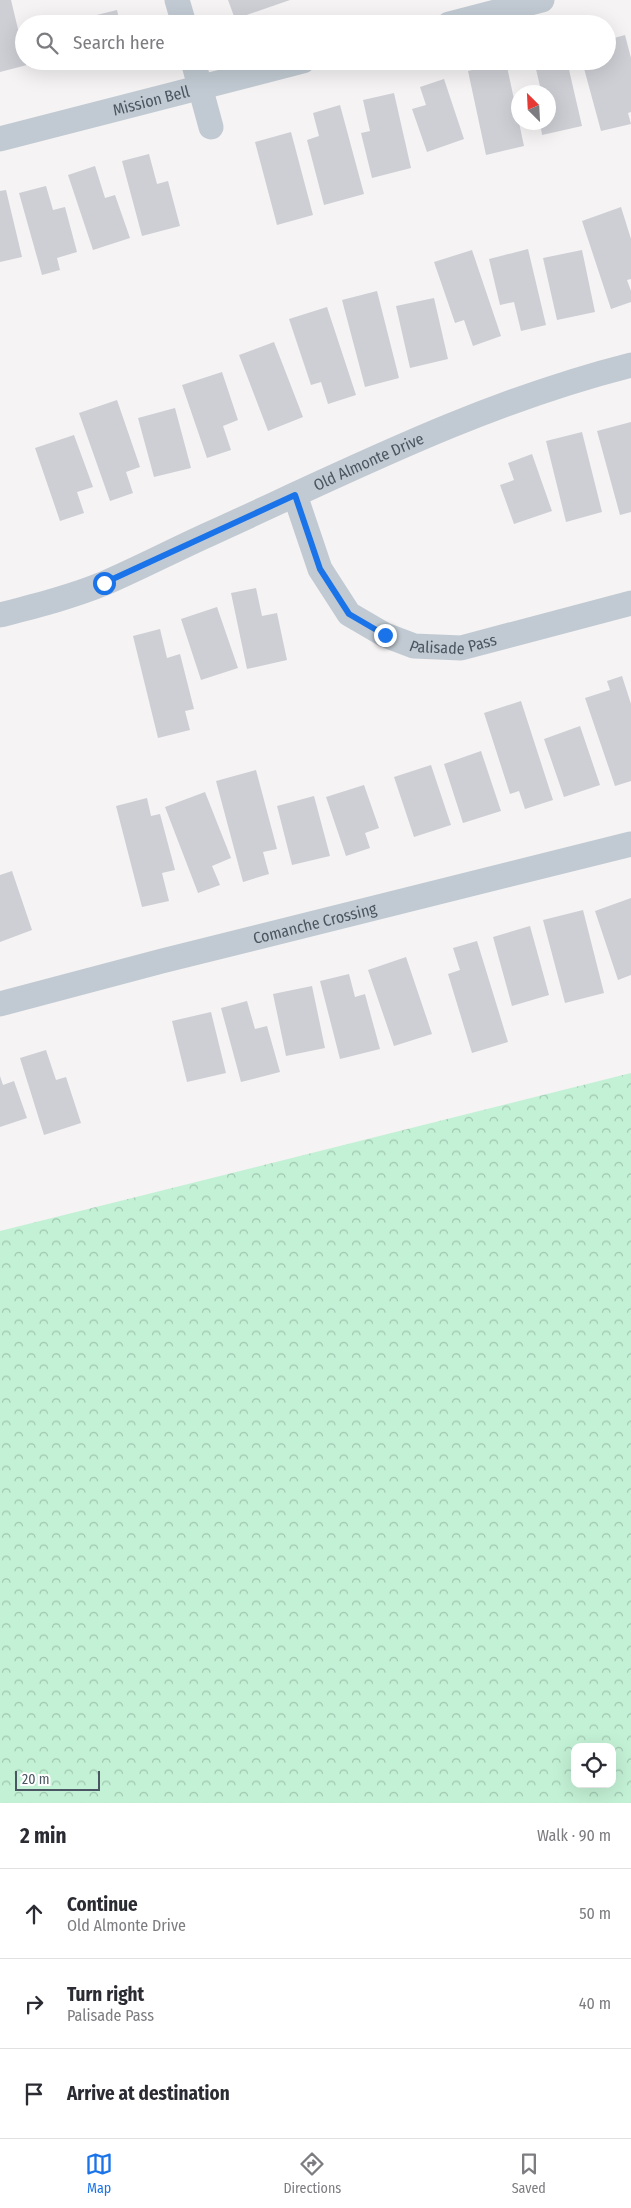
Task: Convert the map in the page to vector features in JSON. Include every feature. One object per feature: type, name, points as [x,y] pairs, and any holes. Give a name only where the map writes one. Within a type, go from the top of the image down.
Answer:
[{"type":"street","points":[[177,0],[181,15]]},
{"type":"street","points":[[484,15],[542,0]]},
{"type":"street","points":[[195,70],[211,127]]},
{"type":"street","name":"Mission Bell","points":[[0,140],[269,70]]},
{"type":"street","name":"Old Almonte Drive","points":[[0,615],[44,604],[104,583],[416,439],[490,408],[577,378],[631,364]]},
{"type":"street","name":"Palisade Pass","points":[[295,495],[320,569],[349,614],[385,635],[414,646],[461,648],[631,603]]},
{"type":"street","name":"Comanche Crossing","points":[[0,1004],[162,961],[631,844]]},
{"type":"green space","points":[[631,1073],[631,1803],[0,1803],[0,1231]]},
{"type":"building","points":[[0,0],[11,0],[15,17],[15,68],[0,72]]},
{"type":"building","points":[[228,0],[290,0],[247,15],[234,15]]},
{"type":"building","points":[[117,10],[118,15],[97,15]]},
{"type":"building","points":[[625,35],[631,58],[631,112],[628,113],[631,124],[601,131],[584,70],[616,70],[616,38]]},
{"type":"building","points":[[508,70],[511,85],[511,130],[521,130],[524,146],[486,155],[468,71]]},
{"type":"building","points":[[536,70],[569,70],[582,126],[542,135],[541,130],[556,130],[556,85],[540,85]]},
{"type":"building","points":[[444,79],[464,139],[427,152],[412,109],[426,105],[420,87]]},
{"type":"building","points":[[394,93],[411,168],[372,178],[361,133],[370,131],[363,100]]},
{"type":"building","points":[[340,105],[364,194],[324,205],[307,140],[319,136],[313,113]]},
{"type":"building","points":[[291,132],[313,215],[277,225],[255,142]]},
{"type":"building","points":[[149,154],[157,184],[168,181],[180,226],[142,236],[122,161]]},
{"type":"building","points":[[95,166],[105,198],[115,195],[130,238],[93,250],[68,175]]},
{"type":"building","points":[[46,186],[53,210],[65,207],[77,252],[57,258],[60,270],[42,275],[19,193]]},
{"type":"building","points":[[6,190],[22,257],[0,262],[0,191]]},
{"type":"building","points":[[621,207],[631,239],[631,279],[627,280],[631,291],[631,302],[611,309],[582,221]]},
{"type":"building","points":[[528,249],[546,325],[521,331],[514,302],[500,305],[489,259]]},
{"type":"building","points":[[472,250],[501,336],[473,346],[464,320],[455,323],[434,262]]},
{"type":"building","points":[[582,250],[595,312],[557,320],[543,258]]},
{"type":"building","points":[[377,291],[399,378],[365,387],[342,300]]},
{"type":"building","points":[[434,298],[448,359],[410,368],[396,306]]},
{"type":"building","points":[[327,307],[356,395],[328,404],[321,382],[311,385],[289,319]]},
{"type":"building","points":[[274,342],[303,417],[268,431],[239,355]]},
{"type":"building","points":[[222,372],[238,420],[223,426],[231,450],[207,458],[182,385]]},
{"type":"building","points":[[117,400],[140,467],[126,472],[133,493],[110,501],[79,413]]},
{"type":"building","points":[[175,408],[191,468],[154,477],[138,418]]},
{"type":"building","points":[[631,422],[631,512],[620,515],[597,431]]},
{"type":"building","points":[[582,432],[602,512],[566,522],[546,441]]},
{"type":"building","points":[[74,435],[93,487],[77,492],[84,513],[60,521],[35,448]]},
{"type":"building","points":[[532,454],[552,511],[514,524],[500,485],[514,480],[508,463]]},
{"type":"building","points":[[256,588],[262,616],[277,613],[287,660],[247,669],[231,593]]},
{"type":"building","points":[[217,607],[238,668],[201,680],[181,619]]},
{"type":"building","points":[[160,629],[167,658],[180,654],[194,709],[185,711],[190,730],[158,738],[133,636]]},
{"type":"building","points":[[622,676],[631,704],[631,781],[615,786],[585,698],[610,690],[607,681]]},
{"type":"building","points":[[521,701],[553,800],[525,809],[519,791],[510,794],[484,713]]},
{"type":"building","points":[[580,726],[600,785],[564,797],[544,739]]},
{"type":"building","points":[[481,751],[501,811],[463,823],[444,764]]},
{"type":"building","points":[[431,765],[451,825],[414,837],[394,777]]},
{"type":"building","points":[[256,770],[277,849],[263,852],[269,874],[243,882],[216,781]]},
{"type":"building","points":[[364,785],[379,828],[365,833],[370,848],[346,856],[326,797]]},
{"type":"building","points":[[205,792],[231,858],[212,866],[220,885],[198,893],[165,807]]},
{"type":"building","points":[[314,796],[330,856],[292,865],[277,806]]},
{"type":"building","points":[[147,798],[151,816],[160,814],[175,870],[162,873],[169,901],[142,907],[116,806]]},
{"type":"building","points":[[12,871],[32,930],[0,942],[0,875]]},
{"type":"building","points":[[631,898],[631,975],[618,980],[595,911]]},
{"type":"building","points":[[583,910],[604,993],[565,1003],[543,920]]},
{"type":"building","points":[[530,926],[549,995],[512,1006],[493,937]]},
{"type":"building","points":[[477,941],[508,1042],[472,1053],[448,974],[460,970],[453,948]]},
{"type":"building","points":[[406,957],[432,1034],[394,1046],[368,970]]},
{"type":"building","points":[[349,974],[355,997],[365,994],[380,1049],[340,1059],[320,981]]},
{"type":"building","points":[[312,986],[325,1048],[286,1056],[273,994]]},
{"type":"building","points":[[247,1001],[255,1029],[267,1026],[280,1072],[241,1082],[221,1008]]},
{"type":"building","points":[[211,1012],[226,1073],[187,1082],[172,1021]]},
{"type":"building","points":[[46,1050],[56,1080],[66,1077],[81,1123],[44,1135],[20,1058]]},
{"type":"building","points":[[0,1076],[3,1085],[14,1081],[27,1118],[0,1127]]},
{"type":"route","points":[[104,583],[295,495],[320,569],[349,614],[385,635]]}]
